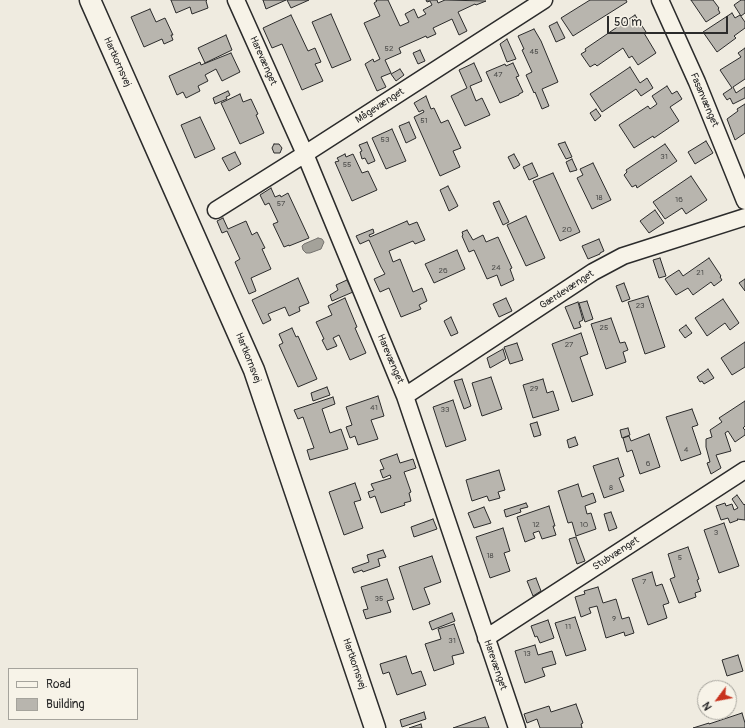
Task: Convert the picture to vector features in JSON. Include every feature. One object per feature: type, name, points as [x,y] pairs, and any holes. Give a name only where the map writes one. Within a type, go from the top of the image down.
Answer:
[{"type":"street","name":"Hartkornsvej","points":[[90,0],[254,370],[375,728]]},
{"type":"street","name":"Harevænget","points":[[236,0],[305,154],[405,396],[517,728]]},
{"type":"street","name":"Mågevænget","points":[[216,210],[544,0]]},
{"type":"street","name":"Fasanvænget","points":[[660,0],[696,82],[745,201]]},
{"type":"street","name":"Gærdevænget","points":[[405,396],[593,272],[623,256],[745,217]]},
{"type":"street","name":"Stubvænget","points":[[486,638],[745,470]]},
{"type":"shaded area","points":[[318,238],[322,239],[324,242],[321,249],[310,253],[306,253],[303,250],[302,246],[304,244]]},
{"type":"building","points":[[171,0],[207,0],[208,8],[192,14],[190,7],[176,13]]},
{"type":"building","points":[[263,0],[286,0],[266,9]]},
{"type":"building","points":[[287,0],[309,0],[291,8]]},
{"type":"building","points":[[376,0],[388,0],[400,26],[409,22],[405,14],[414,9],[418,18],[426,14],[423,10],[432,5],[430,1],[427,2],[426,0],[437,0],[438,3],[445,0],[486,1],[476,5],[475,4],[458,12],[467,31],[459,35],[452,19],[433,28],[436,34],[427,38],[426,36],[399,48],[401,53],[385,60],[391,73],[381,77],[386,87],[377,91],[365,64],[373,59],[374,62],[380,59],[364,23],[380,16],[374,3],[377,1]]},
{"type":"building","points":[[590,0],[626,0],[627,2],[573,36],[561,18]]},
{"type":"building","points":[[691,0],[713,0],[719,8],[720,13],[706,22]]},
{"type":"building","points":[[741,0],[745,0],[745,13],[741,16],[734,5]]},
{"type":"building","points":[[150,9],[156,22],[165,18],[173,35],[171,35],[173,40],[164,44],[162,39],[144,47],[131,17]]},
{"type":"building","points":[[732,13],[735,18],[740,15],[745,22],[745,28],[734,36],[736,38],[717,52],[703,32]]},
{"type":"building","points":[[331,14],[351,60],[332,68],[312,22]]},
{"type":"building","points":[[291,15],[308,51],[315,48],[321,62],[315,64],[323,81],[302,90],[282,44],[272,48],[263,28]]},
{"type":"building","points":[[635,15],[646,32],[644,33],[656,53],[638,65],[632,56],[629,58],[623,48],[597,66],[595,64],[590,67],[581,54],[586,51],[585,49]]},
{"type":"building","points":[[557,22],[565,38],[556,42],[549,26]]},
{"type":"building","points":[[534,29],[541,41],[558,82],[542,89],[549,106],[542,109],[526,75],[532,72],[522,50],[524,49],[518,36]]},
{"type":"building","points":[[226,35],[232,50],[205,63],[198,48]]},
{"type":"building","points":[[507,39],[516,59],[507,62],[500,44]]},
{"type":"building","points":[[745,48],[745,79],[733,87],[736,93],[745,87],[745,98],[733,104],[730,98],[727,100],[723,94],[732,88],[720,70],[741,57],[738,53]]},
{"type":"building","points":[[420,50],[425,61],[418,64],[413,53]]},
{"type":"building","points":[[231,53],[240,72],[222,81],[216,69],[205,75],[208,81],[198,86],[200,91],[186,98],[183,92],[177,95],[169,76],[200,62],[201,65]]},
{"type":"building","points":[[474,63],[482,81],[470,86],[476,101],[482,98],[490,115],[465,126],[451,96],[467,88],[459,70]]},
{"type":"building","points":[[513,63],[519,76],[516,77],[523,92],[500,103],[486,72],[505,64],[506,66]]},
{"type":"building","points":[[630,67],[640,83],[647,78],[653,88],[641,96],[636,89],[602,112],[590,94]]},
{"type":"building","points":[[400,69],[404,75],[396,81],[391,74]]},
{"type":"building","points":[[667,86],[672,94],[677,91],[682,99],[670,107],[679,121],[654,138],[653,136],[634,148],[619,125],[648,106],[650,109],[657,104],[652,96]]},
{"type":"building","points":[[228,91],[230,95],[226,97],[227,99],[215,104],[213,98]]},
{"type":"building","points":[[240,94],[243,102],[251,99],[264,133],[240,144],[221,103]]},
{"type":"building","points":[[426,96],[431,109],[434,108],[441,123],[448,120],[461,148],[453,151],[460,167],[440,176],[414,117],[424,112],[423,110],[419,112],[414,103]]},
{"type":"building","points":[[745,104],[745,133],[735,140],[727,119],[738,111],[737,109]]},
{"type":"building","points":[[596,109],[601,116],[595,121],[590,113]]},
{"type":"building","points":[[200,117],[215,149],[195,158],[181,125]]},
{"type":"building","points":[[409,122],[416,138],[406,143],[399,126]]},
{"type":"building","points":[[392,129],[406,161],[386,169],[372,138]]},
{"type":"building","points":[[706,141],[713,153],[695,164],[688,152]]},
{"type":"building","points":[[367,142],[375,161],[368,164],[365,158],[362,159],[360,152],[362,151],[359,145]]},
{"type":"building","points":[[565,142],[572,157],[566,159],[558,144]]},
{"type":"building","points":[[274,144],[279,144],[282,148],[280,153],[274,153],[272,148]]},
{"type":"building","points":[[665,144],[677,161],[637,188],[636,185],[632,187],[624,175],[627,172],[626,170]]},
{"type":"building","points":[[235,152],[241,164],[229,171],[222,158]]},
{"type":"building","points":[[345,154],[346,157],[353,154],[362,173],[368,171],[377,190],[352,201],[335,162],[339,161],[337,158]]},
{"type":"building","points":[[514,154],[520,165],[514,169],[508,157]]},
{"type":"building","points":[[572,159],[577,170],[570,172],[566,162]]},
{"type":"building","points":[[532,163],[538,176],[529,180],[523,167]]},
{"type":"building","points":[[593,163],[611,200],[592,209],[577,178],[583,175],[580,169]]},
{"type":"building","points":[[553,173],[580,232],[560,241],[533,181]]},
{"type":"building","points":[[691,176],[707,200],[686,214],[682,208],[665,219],[653,202]]},
{"type":"building","points":[[448,186],[458,206],[449,211],[440,190]]},
{"type":"building","points":[[271,188],[275,197],[280,195],[281,197],[288,193],[309,238],[284,247],[273,224],[278,222],[269,203],[265,205],[260,195]]},
{"type":"building","points":[[499,201],[509,222],[503,225],[493,203]]},
{"type":"building","points":[[655,210],[664,223],[649,233],[640,221]]},
{"type":"building","points":[[526,216],[545,258],[526,266],[507,225]]},
{"type":"building","points":[[223,218],[228,229],[246,221],[252,235],[257,232],[265,248],[262,249],[271,269],[251,278],[256,291],[249,294],[235,262],[240,259],[227,231],[222,233],[217,221]]},
{"type":"building","points":[[407,221],[409,225],[417,222],[425,240],[415,244],[413,241],[389,251],[393,262],[400,259],[413,292],[422,288],[427,301],[419,305],[421,309],[401,317],[389,288],[380,292],[374,279],[385,274],[369,240],[360,244],[356,236],[373,229],[374,233],[369,235],[370,237]]},
{"type":"building","points":[[467,230],[473,240],[483,235],[486,242],[498,237],[512,268],[510,269],[514,280],[501,286],[497,275],[487,279],[474,250],[469,252],[462,236],[462,232]]},
{"type":"building","points":[[599,239],[604,251],[588,259],[582,246]]},
{"type":"building","points":[[457,250],[465,269],[434,283],[425,264]]},
{"type":"building","points":[[660,258],[666,276],[659,278],[653,260]]},
{"type":"building","points":[[709,258],[722,280],[714,286],[711,282],[693,295],[688,288],[676,295],[665,279],[679,270],[683,276]]},
{"type":"building","points":[[298,278],[309,303],[299,307],[300,311],[289,316],[285,307],[268,314],[271,320],[263,324],[252,300]]},
{"type":"building","points":[[745,279],[745,291],[739,283]]},
{"type":"building","points":[[347,280],[353,292],[332,301],[330,295],[338,290],[336,285]]},
{"type":"building","points":[[624,283],[630,299],[622,302],[616,286]]},
{"type":"building","points":[[648,296],[665,347],[645,354],[628,302]]},
{"type":"building","points":[[345,298],[357,327],[355,328],[366,353],[350,360],[339,335],[333,338],[337,346],[327,350],[322,340],[324,339],[316,322],[332,315],[328,306]]},
{"type":"building","points":[[506,298],[512,311],[499,317],[493,304]]},
{"type":"building","points":[[723,299],[739,323],[730,330],[725,323],[707,336],[695,318]]},
{"type":"building","points":[[587,301],[593,319],[585,322],[579,303]]},
{"type":"building","points":[[578,302],[583,320],[579,322],[581,327],[574,329],[565,307]]},
{"type":"building","points":[[451,317],[458,333],[451,336],[444,321]]},
{"type":"building","points":[[611,318],[620,343],[625,342],[628,350],[623,352],[626,362],[606,369],[591,324]]},
{"type":"building","points":[[686,325],[692,333],[685,338],[679,330]]},
{"type":"building","points":[[292,328],[296,337],[298,336],[317,379],[298,387],[279,345],[283,343],[279,334]]},
{"type":"building","points":[[581,333],[588,354],[580,357],[593,395],[572,402],[552,344]]},
{"type":"building","points":[[745,342],[745,367],[732,375],[721,358]]},
{"type":"building","points":[[517,343],[523,360],[510,364],[504,347]]},
{"type":"building","points":[[503,349],[506,359],[490,368],[487,358]]},
{"type":"building","points":[[708,369],[714,378],[704,384],[702,381],[700,382],[697,377]]},
{"type":"building","points":[[491,377],[502,409],[482,416],[472,383]]},
{"type":"building","points":[[462,379],[471,406],[464,409],[454,381]]},
{"type":"building","points":[[543,379],[547,393],[553,391],[559,410],[533,418],[523,385]]},
{"type":"building","points":[[327,387],[330,395],[313,401],[311,393]]},
{"type":"building","points":[[378,396],[384,416],[371,420],[378,439],[358,445],[355,436],[350,438],[346,427],[352,425],[346,407]]},
{"type":"building","points":[[333,397],[335,404],[322,409],[330,433],[341,429],[348,449],[310,460],[307,450],[314,448],[303,417],[298,419],[294,410]]},
{"type":"building","points":[[453,400],[466,440],[446,447],[433,407]]},
{"type":"building","points":[[745,401],[745,426],[743,428],[745,430],[745,435],[735,442],[728,431],[725,433],[731,451],[716,455],[721,468],[711,474],[707,463],[710,462],[706,447],[706,439],[712,437],[710,430],[722,422],[719,418]]},
{"type":"building","points":[[692,409],[698,425],[692,427],[701,454],[681,461],[666,417]]},
{"type":"building","points":[[537,422],[541,435],[534,437],[530,424]]},
{"type":"building","points":[[628,428],[630,435],[622,438],[620,430]]},
{"type":"building","points":[[649,434],[660,467],[640,474],[632,450],[627,452],[623,438],[629,436],[631,441]]},
{"type":"building","points":[[575,437],[578,445],[569,448],[567,440]]},
{"type":"building","points":[[397,454],[400,463],[413,459],[416,468],[404,472],[411,492],[409,493],[411,501],[404,503],[405,505],[381,513],[375,496],[370,498],[368,492],[374,490],[371,484],[391,478],[390,475],[383,478],[380,470],[384,469],[380,460]]},
{"type":"building","points":[[618,458],[624,476],[619,478],[624,491],[604,498],[593,466]]},
{"type":"building","points":[[499,470],[505,490],[498,492],[500,498],[489,501],[487,496],[472,501],[466,480]]},
{"type":"building","points":[[355,483],[361,500],[354,502],[363,528],[344,535],[329,492]]},
{"type":"building","points":[[578,484],[582,497],[593,493],[596,502],[585,506],[587,514],[591,513],[596,529],[576,536],[572,522],[568,523],[558,491]]},
{"type":"building","points":[[737,495],[744,505],[745,504],[745,520],[737,519],[738,520],[730,523],[728,518],[721,520],[716,506],[725,503],[726,506],[732,504],[734,510],[738,508],[732,499]]},
{"type":"building","points":[[526,503],[528,507],[520,509],[521,512],[506,517],[504,510]]},
{"type":"building","points":[[549,506],[556,535],[542,539],[539,531],[533,533],[535,538],[525,542],[517,517]]},
{"type":"building","points":[[484,507],[491,523],[474,528],[468,513]]},
{"type":"building","points":[[611,512],[617,528],[609,531],[604,514]]},
{"type":"building","points":[[433,519],[437,529],[414,537],[411,527]]},
{"type":"building","points":[[724,523],[739,566],[719,573],[704,530]]},
{"type":"building","points":[[503,528],[510,551],[504,553],[510,571],[490,578],[476,537]]},
{"type":"building","points":[[576,537],[585,561],[577,564],[569,539]]},
{"type":"building","points":[[688,547],[699,579],[697,580],[701,591],[695,593],[696,597],[679,603],[670,579],[675,577],[668,554]]},
{"type":"building","points":[[383,550],[386,557],[378,559],[380,566],[363,572],[362,570],[354,573],[352,568],[369,562],[367,555]]},
{"type":"building","points":[[432,556],[441,582],[424,588],[430,604],[413,610],[399,567]]},
{"type":"building","points":[[652,572],[656,586],[662,584],[669,603],[663,605],[667,618],[648,625],[632,579]]},
{"type":"building","points":[[536,578],[541,591],[533,596],[527,581]]},
{"type":"building","points":[[387,579],[394,599],[387,601],[391,612],[366,619],[363,610],[368,609],[361,587]]},
{"type":"building","points":[[598,587],[603,603],[616,599],[622,619],[629,617],[634,633],[625,636],[624,632],[606,638],[597,606],[589,608],[591,613],[581,617],[575,597],[585,594],[584,591]]},
{"type":"building","points":[[452,613],[455,621],[432,630],[429,622]]},
{"type":"building","points":[[575,617],[586,650],[566,656],[555,623]]},
{"type":"building","points":[[548,620],[554,638],[540,643],[537,636],[535,637],[531,626]]},
{"type":"building","points":[[454,624],[464,653],[452,656],[454,664],[434,671],[425,644],[441,639],[438,629]]},
{"type":"building","points":[[535,645],[538,655],[552,651],[556,664],[542,668],[545,676],[525,683],[515,651]]},
{"type":"building","points":[[738,655],[743,671],[727,676],[722,660]]},
{"type":"building","points":[[406,656],[412,674],[421,671],[426,685],[397,695],[389,672],[383,674],[380,664]]},
{"type":"building","points":[[576,704],[583,723],[581,724],[582,728],[540,728],[537,719],[527,723],[524,714],[549,706],[551,712]]},
{"type":"building","points":[[424,712],[426,719],[402,727],[400,720]]},
{"type":"building","points":[[742,713],[745,728],[693,728],[721,720],[737,720],[737,715]]},
{"type":"building","points":[[485,717],[489,728],[453,728]]},
{"type":"building","points":[[421,724],[422,728],[409,728]]}]
